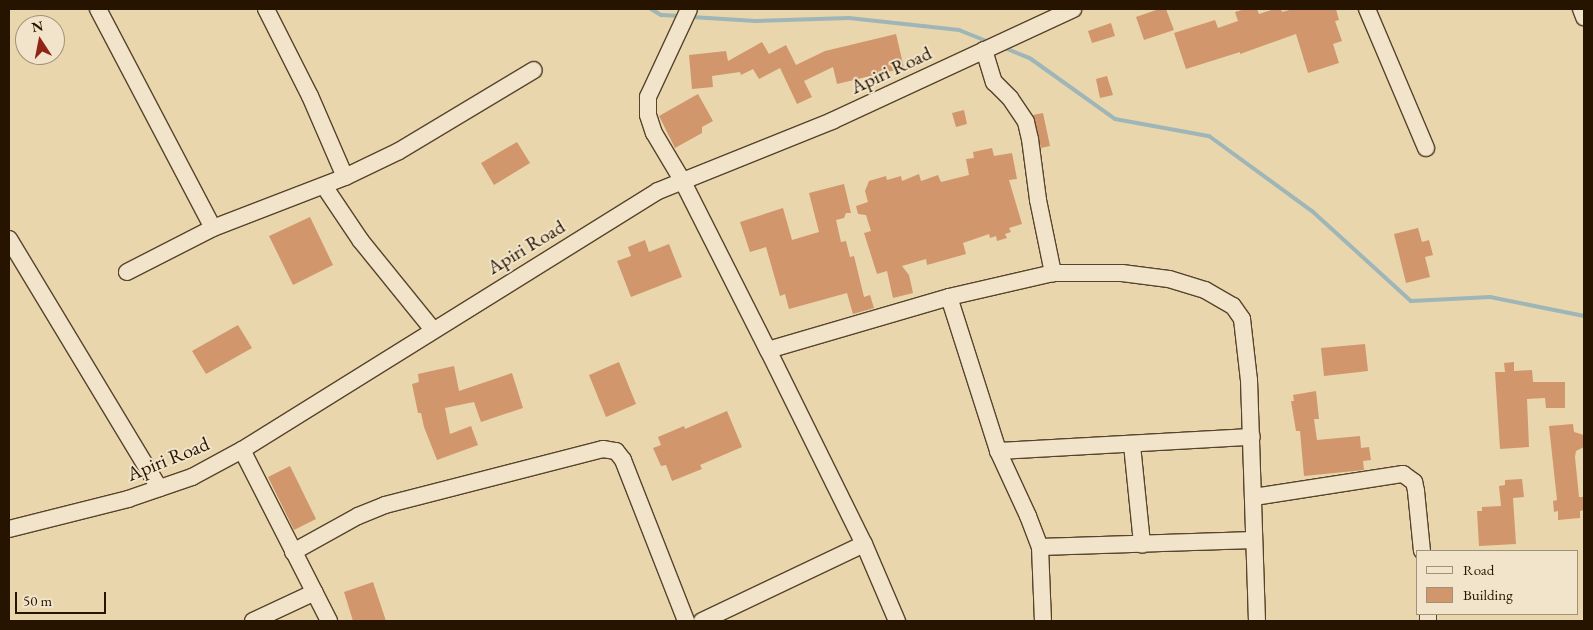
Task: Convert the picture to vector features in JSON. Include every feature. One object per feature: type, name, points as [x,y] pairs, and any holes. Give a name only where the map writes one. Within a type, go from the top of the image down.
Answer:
[{"type":"street","points":[[98,9],[213,228]]},
{"type":"street","points":[[266,9],[310,96],[345,177]]},
{"type":"street","points":[[689,9],[648,97],[648,115],[654,134],[682,180],[768,350],[864,544],[897,621]]},
{"type":"street","name":"Apiri Road","points":[[9,529],[128,499],[192,477],[242,450],[658,191],[832,122],[1073,9]]},
{"type":"street","points":[[1368,9],[1426,148]]},
{"type":"street","points":[[1580,9],[1584,17]]},
{"type":"street","points":[[984,50],[994,82],[1010,98],[1026,122],[1052,273]]},
{"type":"street","points":[[127,272],[213,228],[345,177],[423,137],[534,70]]},
{"type":"street","points":[[324,186],[361,241],[433,330]]},
{"type":"street","points":[[9,239],[159,488]]},
{"type":"street","points":[[768,350],[949,297],[1052,273],[1122,273],[1169,279],[1205,290],[1233,306],[1242,319],[1249,380],[1258,621]]},
{"type":"street","points":[[949,297],[998,451],[1040,547],[1043,621]]},
{"type":"street","points":[[998,451],[1252,437]]},
{"type":"street","points":[[1132,445],[1142,544]]},
{"type":"street","points":[[293,552],[358,516],[385,505],[603,449],[616,451],[623,460],[686,621]]},
{"type":"street","points":[[242,450],[329,621]]},
{"type":"street","points":[[1254,497],[1403,474],[1414,482],[1416,490],[1422,550]]},
{"type":"street","points":[[1040,547],[1254,540]]},
{"type":"street","points":[[702,621],[864,544]]},
{"type":"street","points":[[253,621],[315,592]]},
{"type":"building","points":[[1159,9],[1166,9],[1174,30],[1144,40],[1136,17]]},
{"type":"building","points":[[1245,9],[1257,9],[1259,14],[1274,9],[1281,9],[1282,12],[1293,9],[1336,9],[1339,20],[1335,21],[1342,41],[1333,44],[1339,63],[1308,73],[1296,34],[1240,54],[1240,52],[1186,69],[1174,33],[1215,20],[1218,28],[1238,21],[1235,12]]},
{"type":"building","points":[[1111,23],[1115,36],[1092,43],[1088,31]]},
{"type":"building","points":[[896,34],[904,68],[837,84],[833,67],[804,81],[812,97],[797,104],[780,68],[759,79],[753,69],[741,75],[740,72],[712,76],[713,87],[692,89],[689,55],[726,51],[728,61],[762,42],[769,54],[786,45],[796,65],[825,51]]},
{"type":"building","points":[[1107,76],[1113,95],[1100,98],[1096,79]]},
{"type":"building","points":[[698,94],[713,121],[702,127],[702,133],[675,148],[659,116]]},
{"type":"building","points":[[964,110],[967,124],[956,127],[952,113]]},
{"type":"building","points":[[1043,113],[1050,146],[1041,148],[1033,115]]},
{"type":"building","points":[[517,142],[530,163],[494,185],[481,163]]},
{"type":"building","points":[[992,148],[994,156],[1012,153],[1017,179],[1009,180],[1022,224],[1009,228],[1011,232],[1005,234],[1007,238],[997,241],[996,236],[990,238],[989,234],[963,243],[966,254],[927,265],[926,259],[902,266],[909,275],[913,293],[893,298],[887,271],[877,274],[864,233],[871,231],[866,215],[858,214],[856,206],[868,202],[865,191],[869,181],[886,176],[887,180],[901,176],[902,181],[919,174],[921,181],[938,175],[941,182],[969,175],[966,159],[974,158],[973,152]]},
{"type":"building","points":[[844,184],[851,213],[846,213],[844,218],[836,220],[841,242],[846,241],[850,257],[854,256],[864,297],[870,295],[874,308],[853,314],[847,293],[789,309],[785,294],[780,296],[766,247],[750,252],[740,222],[783,208],[792,240],[819,232],[809,193]]},
{"type":"building","points":[[310,217],[333,265],[293,285],[269,236]]},
{"type":"building","points":[[1418,228],[1422,242],[1429,240],[1433,255],[1425,257],[1430,277],[1406,283],[1394,234]]},
{"type":"building","points":[[645,240],[649,252],[669,244],[682,277],[631,297],[617,261],[631,256],[628,247]]},
{"type":"building","points":[[238,325],[252,348],[206,374],[192,351]]},
{"type":"building","points":[[1365,344],[1368,371],[1324,376],[1321,348]]},
{"type":"building","points":[[619,362],[636,404],[606,417],[589,375]]},
{"type":"building","points":[[1514,362],[1514,371],[1532,370],[1533,382],[1565,382],[1565,408],[1546,408],[1545,398],[1527,399],[1529,447],[1500,449],[1495,372],[1505,372],[1504,363]]},
{"type":"building","points":[[454,366],[459,391],[512,373],[523,408],[481,422],[474,402],[445,408],[450,434],[471,426],[478,445],[437,460],[424,427],[421,413],[418,413],[412,384],[419,382],[418,374]]},
{"type":"building","points":[[1316,391],[1319,419],[1314,419],[1317,440],[1360,436],[1361,448],[1369,447],[1371,460],[1363,461],[1364,470],[1304,476],[1300,431],[1296,431],[1291,401],[1294,401],[1293,395]]},
{"type":"building","points":[[727,411],[742,447],[700,465],[702,469],[672,481],[666,465],[661,466],[653,448],[661,445],[658,437],[684,426],[685,429]]},
{"type":"building","points":[[1573,424],[1574,432],[1584,435],[1584,447],[1576,451],[1575,457],[1579,497],[1583,497],[1584,510],[1580,511],[1580,518],[1558,520],[1558,511],[1554,512],[1553,501],[1557,500],[1549,426]]},
{"type":"building","points":[[290,466],[316,519],[294,530],[268,477]]},
{"type":"building","points":[[1522,479],[1524,497],[1513,498],[1516,544],[1479,546],[1477,511],[1482,511],[1482,507],[1501,506],[1499,486],[1505,485],[1505,480]]},
{"type":"building","points":[[373,582],[386,621],[353,621],[344,592]]},
{"type":"waterway","points":[[651,9],[661,15],[682,16]]},
{"type":"waterway","points":[[691,17],[756,21],[849,18],[959,30],[989,42]]},
{"type":"waterway","points":[[1002,47],[1031,59],[1115,119],[1209,136],[1312,211],[1411,301],[1490,297],[1584,316]]}]
